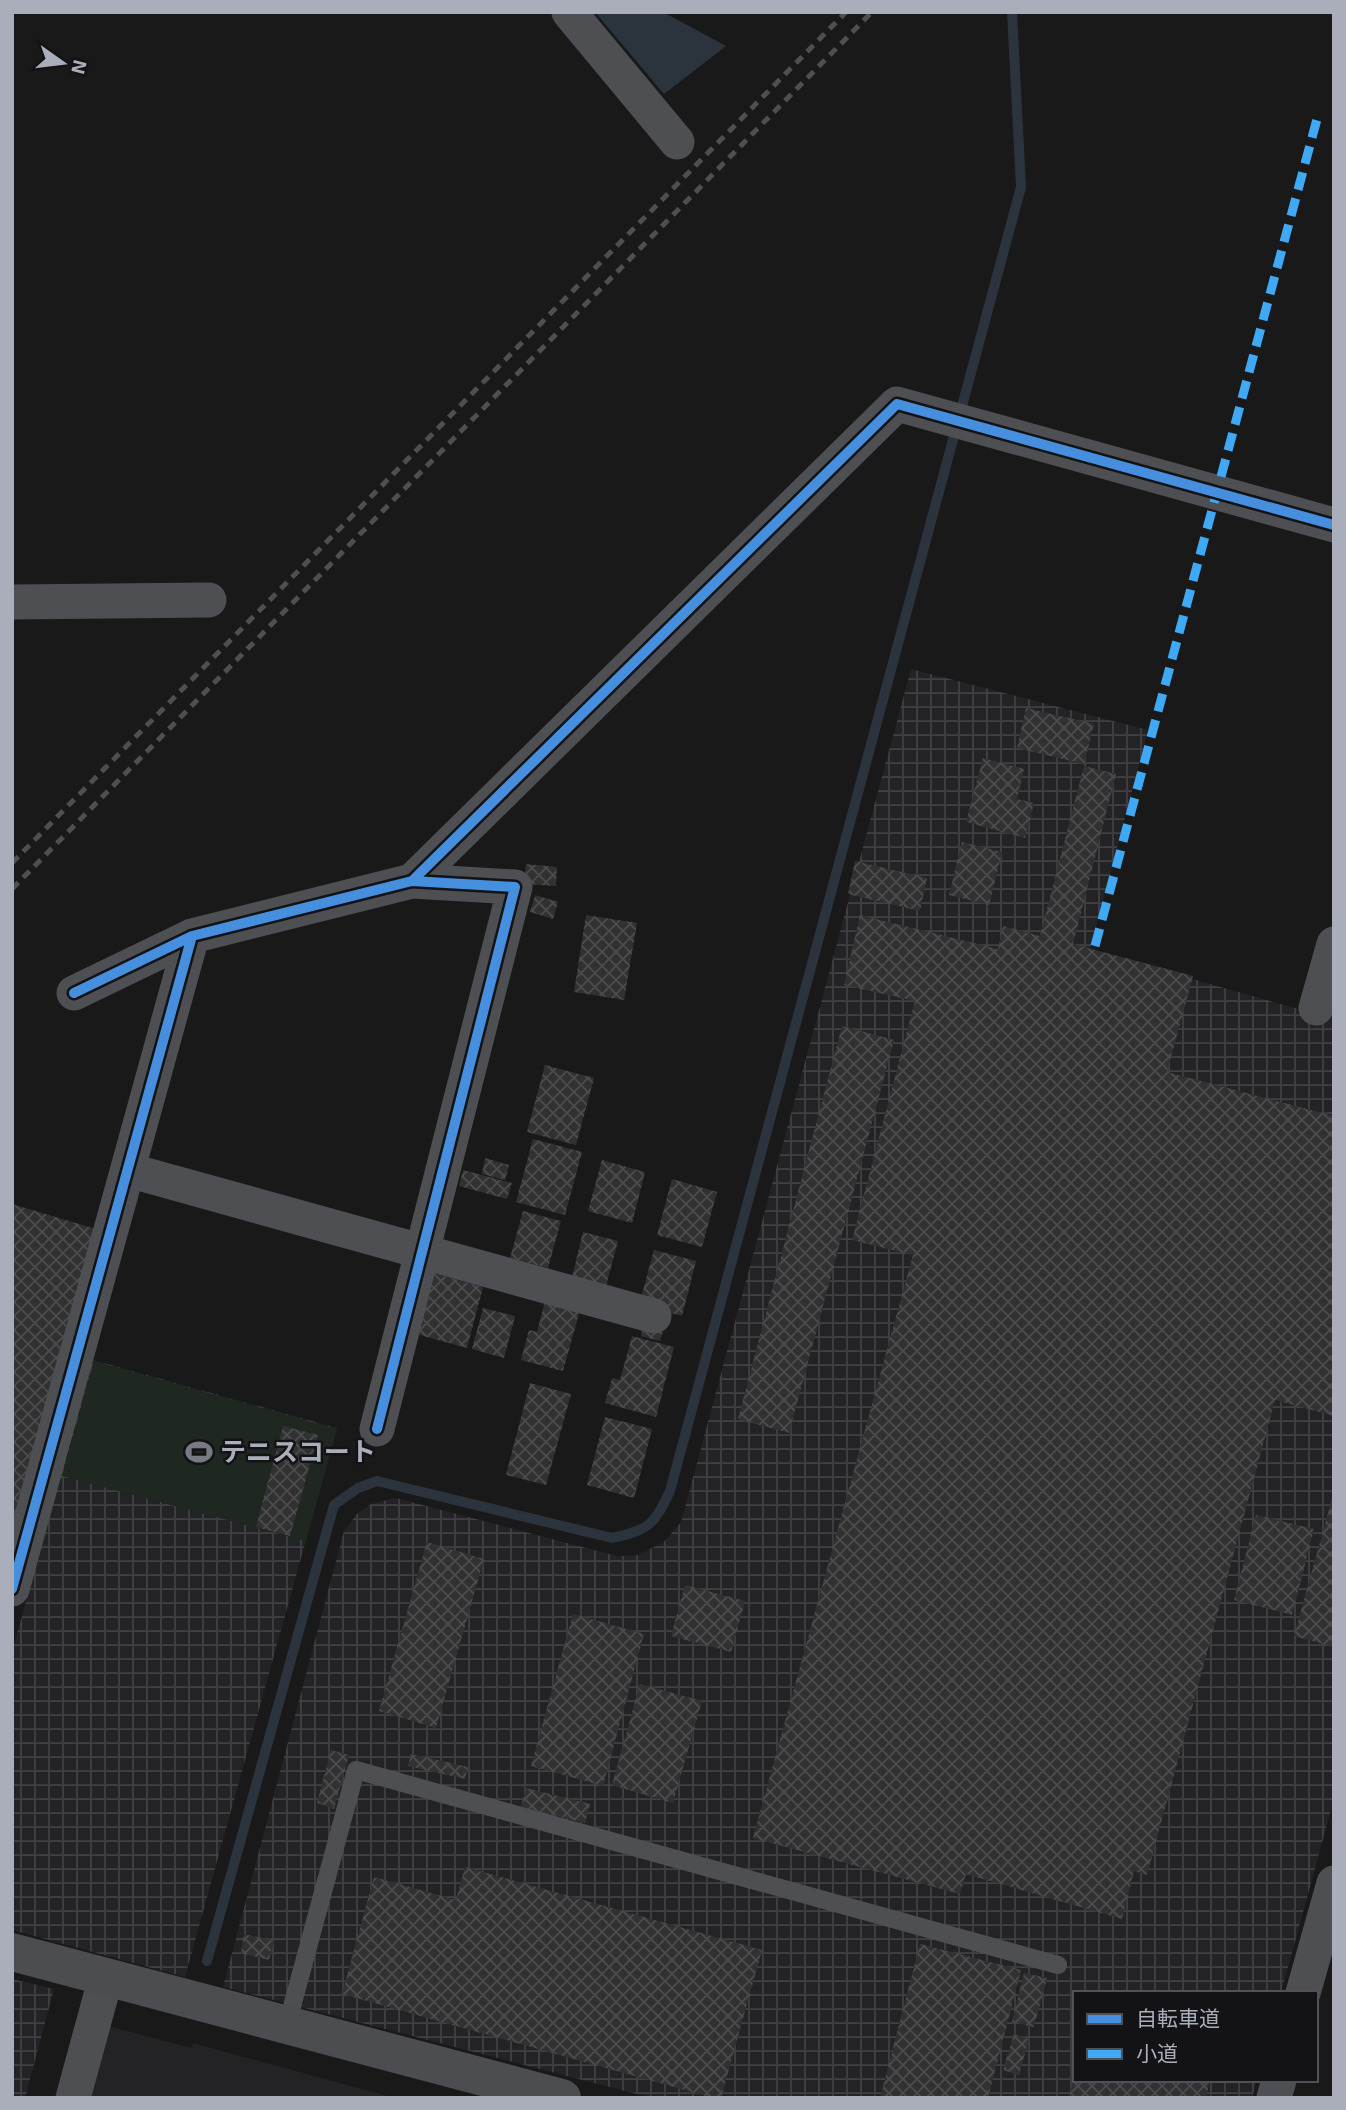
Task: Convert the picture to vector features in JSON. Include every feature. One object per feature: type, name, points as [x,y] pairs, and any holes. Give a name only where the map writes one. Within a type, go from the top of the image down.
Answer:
[{"type":"street","points":[[569,12],[677,142]]},
{"type":"street","points":[[412,881],[897,404],[1334,525]]},
{"type":"street","points":[[12,602],[209,600]]},
{"type":"street","points":[[75,993],[192,936],[412,881],[516,887],[377,1429]]},
{"type":"street","points":[[12,1589],[192,936]]},
{"type":"street","points":[[1316,1008],[1334,944]]},
{"type":"street","points":[[128,1170],[654,1316]]},
{"type":"street","points":[[1304,1991],[1334,1883]]},
{"type":"street","points":[[12,1952],[562,2098]]},
{"type":"street","points":[[73,2098],[106,1977]]},
{"type":"lane","points":[[287,2025],[356,1770],[1058,1965]]},
{"type":"shaded area","points":[[595,12],[663,12],[726,46],[664,94]]},
{"type":"shaded area","points":[[911,669],[1148,730],[1090,950],[1334,1019],[1334,1799],[1282,1991],[1073,1991],[1073,2082],[1256,2082],[1252,2098],[652,2098],[223,1987],[344,1531],[357,1514],[371,1504],[396,1498],[617,1556],[638,1555],[664,1542],[681,1522]]},
{"type":"shaded area","points":[[93,1360],[337,1428],[185,1977],[12,1930],[12,1652]]},
{"type":"shaded area","name":"テニスコート","points":[[94,1361],[337,1429],[306,1541],[62,1476]]},
{"type":"shaded area","points":[[12,1979],[54,1989],[25,2098],[12,2098]]},
{"type":"shaded area","points":[[101,2024],[192,2048],[193,2043],[395,2098],[81,2098]]},
{"type":"building","points":[[1026,708],[1094,724],[1084,764],[1017,748]]},
{"type":"building","points":[[983,758],[1024,769],[1017,799],[1034,803],[1025,838],[966,822]]},
{"type":"building","points":[[1084,766],[1116,774],[1073,944],[1193,976],[1167,1072],[1334,1116],[1334,1416],[1275,1400],[1147,1875],[1134,1871],[1122,1919],[966,1874],[960,1894],[753,1838],[913,1255],[852,1240],[915,1001],[844,985],[860,915],[998,949],[1003,926],[1040,936]]},
{"type":"building","points":[[962,842],[1002,852],[989,905],[949,895]]},
{"type":"building","points":[[855,861],[927,878],[920,911],[848,894]]},
{"type":"building","points":[[526,864],[557,867],[556,886],[524,884]]},
{"type":"building","points":[[535,895],[558,902],[553,919],[530,912]]},
{"type":"building","points":[[586,915],[637,923],[624,1000],[574,992]]},
{"type":"building","points":[[842,1026],[894,1040],[789,1433],[738,1419]]},
{"type":"building","points":[[545,1065],[594,1078],[576,1145],[527,1132]]},
{"type":"building","points":[[533,1139],[582,1152],[565,1215],[516,1202]]},
{"type":"building","points":[[485,1158],[509,1165],[505,1180],[482,1174]]},
{"type":"building","points":[[602,1160],[645,1172],[632,1223],[588,1211]]},
{"type":"building","points":[[463,1170],[512,1183],[507,1199],[459,1186]]},
{"type":"building","points":[[672,1179],[717,1192],[702,1247],[657,1235]]},
{"type":"building","points":[[12,1204],[106,1232],[12,1544]]},
{"type":"building","points":[[523,1211],[561,1221],[548,1268],[510,1258]]},
{"type":"building","points":[[583,1232],[618,1241],[606,1286],[572,1277]]},
{"type":"building","points":[[654,1250],[696,1261],[682,1316],[639,1305]]},
{"type":"building","points":[[433,1273],[483,1287],[467,1348],[416,1334]]},
{"type":"building","points":[[545,1301],[580,1310],[563,1371],[521,1360],[529,1330],[537,1332]]},
{"type":"building","points":[[483,1308],[515,1316],[504,1358],[472,1349]]},
{"type":"building","points":[[644,1324],[663,1330],[660,1341],[641,1336]]},
{"type":"building","points":[[632,1336],[674,1347],[656,1417],[605,1403],[612,1378],[620,1380]]},
{"type":"building","points":[[530,1383],[571,1394],[546,1485],[506,1475]]},
{"type":"building","points":[[605,1417],[652,1429],[634,1498],[587,1485]]},
{"type":"building","points":[[283,1426],[318,1435],[290,1536],[256,1527]]},
{"type":"building","points":[[1334,1495],[1334,1647],[1294,1636]]},
{"type":"building","points":[[1256,1515],[1314,1529],[1292,1615],[1234,1600]]},
{"type":"building","points":[[427,1542],[484,1559],[436,1728],[379,1711]]},
{"type":"building","points":[[685,1585],[745,1601],[731,1652],[671,1636]]},
{"type":"building","points":[[573,1614],[644,1634],[603,1786],[531,1766]]},
{"type":"building","points":[[640,1684],[702,1701],[673,1803],[612,1785]]},
{"type":"building","points":[[331,1750],[349,1755],[334,1809],[317,1803]]},
{"type":"building","points":[[411,1754],[468,1767],[465,1779],[408,1766]]},
{"type":"building","points":[[526,1788],[590,1804],[585,1823],[521,1807]]},
{"type":"building","points":[[465,1867],[762,1950],[721,2098],[713,2098],[342,1994],[374,1877],[456,1900]]},
{"type":"building","points":[[244,1934],[274,1941],[269,1960],[241,1953]]},
{"type":"building","points":[[920,1944],[1021,1970],[988,2098],[880,2098]]},
{"type":"building","points":[[1024,1973],[1047,1978],[1034,2027],[1012,2022]]},
{"type":"building","points":[[1014,2034],[1029,2039],[1019,2075],[1003,2070]]},
{"type":"building","points":[[1073,2080],[1210,2082],[1206,2098],[1069,2098]]},
{"type":"waterway","points":[[207,1961],[334,1505],[358,1488],[377,1481],[612,1538],[642,1529],[649,1524],[670,1491],[1021,187],[1012,12]]},
{"type":"railway","points":[[12,863],[846,12]]},
{"type":"railway","points":[[12,889],[872,12]]},
{"type":"marked path","points":[[1095,946],[1317,119]]},
{"type":"cycle path","points":[[412,881],[897,404],[1334,525]]},
{"type":"cycle path","points":[[74,993],[192,936],[412,881],[515,887],[377,1429]]},
{"type":"cycle path","points":[[12,1589],[192,936]]},
{"type":"place","name":"テニスコート","points":[[199,1452]]}]
